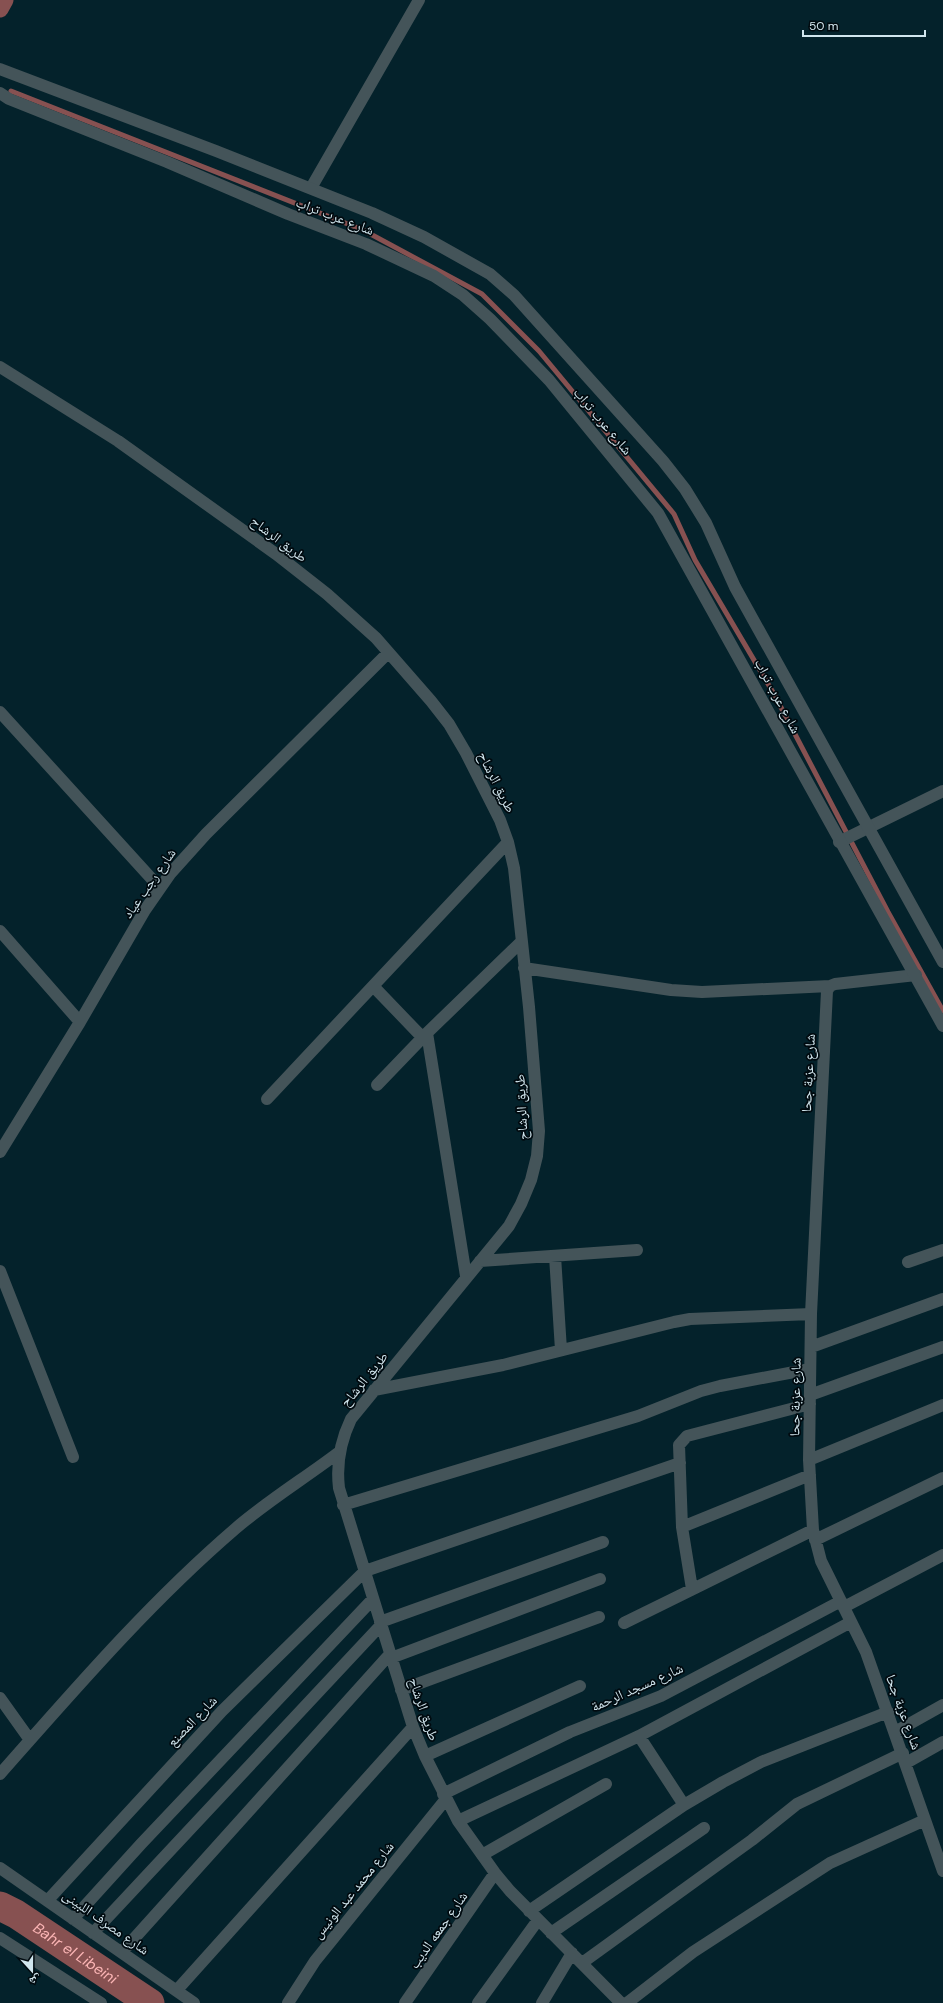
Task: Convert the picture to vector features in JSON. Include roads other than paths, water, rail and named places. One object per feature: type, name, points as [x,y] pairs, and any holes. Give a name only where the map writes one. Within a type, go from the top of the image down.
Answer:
[{"type":"street","points":[[312,188],[419,0]]},
{"type":"street","name":"شارع عرب تراب","points":[[0,69],[312,188],[372,213],[424,237],[490,274],[514,295],[640,434],[685,488],[706,523],[734,586],[865,830],[943,962]]},
{"type":"street","name":"شارع عرب تراب","points":[[0,93],[9,99],[168,162],[288,214],[366,244],[434,276],[464,295],[549,380],[658,513],[843,841],[943,1026]]},
{"type":"street","name":"طريق الرشاح","points":[[0,367],[118,441],[276,554],[327,594],[376,638],[431,701],[448,724],[490,799],[508,842],[514,868],[529,1007],[539,1131],[537,1156],[531,1180],[521,1204],[509,1226],[466,1276],[351,1419],[343,1436],[338,1453],[338,1482],[343,1505],[413,1727],[444,1796],[458,1821],[495,1873],[529,1911],[582,1962],[619,2002]]},
{"type":"street","name":"شارع رجب عياد","points":[[0,1152],[160,888],[185,856],[201,839],[388,652]]},
{"type":"street","points":[[0,712],[160,888]]},
{"type":"street","points":[[843,841],[943,792]]},
{"type":"street","points":[[267,1099],[508,842]]},
{"type":"street","points":[[0,931],[80,1022]]},
{"type":"street","points":[[377,1085],[521,942]]},
{"type":"street","points":[[524,968],[671,990],[702,992],[830,986],[835,984],[916,975]]},
{"type":"street","points":[[373,986],[426,1036],[466,1276]]},
{"type":"street","name":"شارع عزبة جحا","points":[[830,986],[827,991],[811,1314],[809,1460],[814,1535],[821,1561],[866,1652],[905,1758],[943,1871]]},
{"type":"street","points":[[480,1261],[637,1250]]},
{"type":"street","points":[[908,1262],[943,1250]]},
{"type":"street","points":[[555,1256],[561,1350]]},
{"type":"street","points":[[0,1271],[73,1457]]},
{"type":"street","points":[[811,1347],[943,1299]]},
{"type":"street","points":[[374,1390],[486,1369],[690,1319],[811,1314]]},
{"type":"street","points":[[692,1589],[682,1527],[679,1445],[686,1436],[810,1400],[943,1347]]},
{"type":"street","points":[[343,1505],[623,1421],[701,1391],[810,1369]]},
{"type":"street","points":[[809,1460],[943,1405]]},
{"type":"street","points":[[0,1774],[123,1635],[159,1598],[237,1527],[338,1453]]},
{"type":"street","points":[[365,1571],[680,1464]]},
{"type":"street","points":[[682,1527],[810,1475]]},
{"type":"street","points":[[624,1623],[692,1589],[943,1478]]},
{"type":"street","points":[[93,1933],[381,1624],[603,1542]]},
{"type":"street","name":"شارع مسجد الرحمة","points":[[444,1796],[570,1732],[661,1696],[842,1604],[943,1555]]},
{"type":"street","name":"شارع المصنع","points":[[48,1900],[222,1711],[365,1571]]},
{"type":"street","points":[[122,1952],[391,1656],[600,1579]]},
{"type":"street","points":[[73,1919],[146,1838],[373,1599]]},
{"type":"street","points":[[401,1690],[598,1617]]},
{"type":"street","points":[[458,1821],[639,1736],[851,1622]]},
{"type":"street","points":[[425,1756],[580,1686]]},
{"type":"street","points":[[0,1698],[30,1740]]},
{"type":"street","points":[[895,1732],[943,1705]]},
{"type":"street","points":[[529,1911],[684,1805],[761,1762],[888,1712]]},
{"type":"street","points":[[177,1990],[413,1727]]},
{"type":"street","points":[[639,1736],[684,1805]]},
{"type":"street","points":[[582,1962],[752,1840],[797,1804],[943,1742]]},
{"type":"street","points":[[482,1855],[606,1784]]},
{"type":"street","name":"شارع محمد عبد الونيس","points":[[288,2003],[315,1961],[444,1796]]},
{"type":"street","points":[[619,2002],[830,1863],[925,1820]]},
{"type":"street","points":[[551,1933],[704,1828]]},
{"type":"street","name":"شارع مصرف اللبينى","points":[[0,1868],[194,2003]]},
{"type":"street","name":"شارع جمعه الديب","points":[[405,2003],[495,1873]]},
{"type":"street","points":[[478,2003],[538,1920]]},
{"type":"street","points":[[0,1939],[101,2003]]},
{"type":"street","points":[[542,2003],[572,1953]]},
{"type":"waterway","points":[[0,9],[5,0]]},
{"type":"waterway","points":[[11,91],[363,230],[482,294],[539,351],[674,514],[695,560],[774,694],[888,912],[943,1011]]},
{"type":"waterway","name":"Bahr el Libeini","points":[[0,1906],[16,1914],[150,2003]]}]
